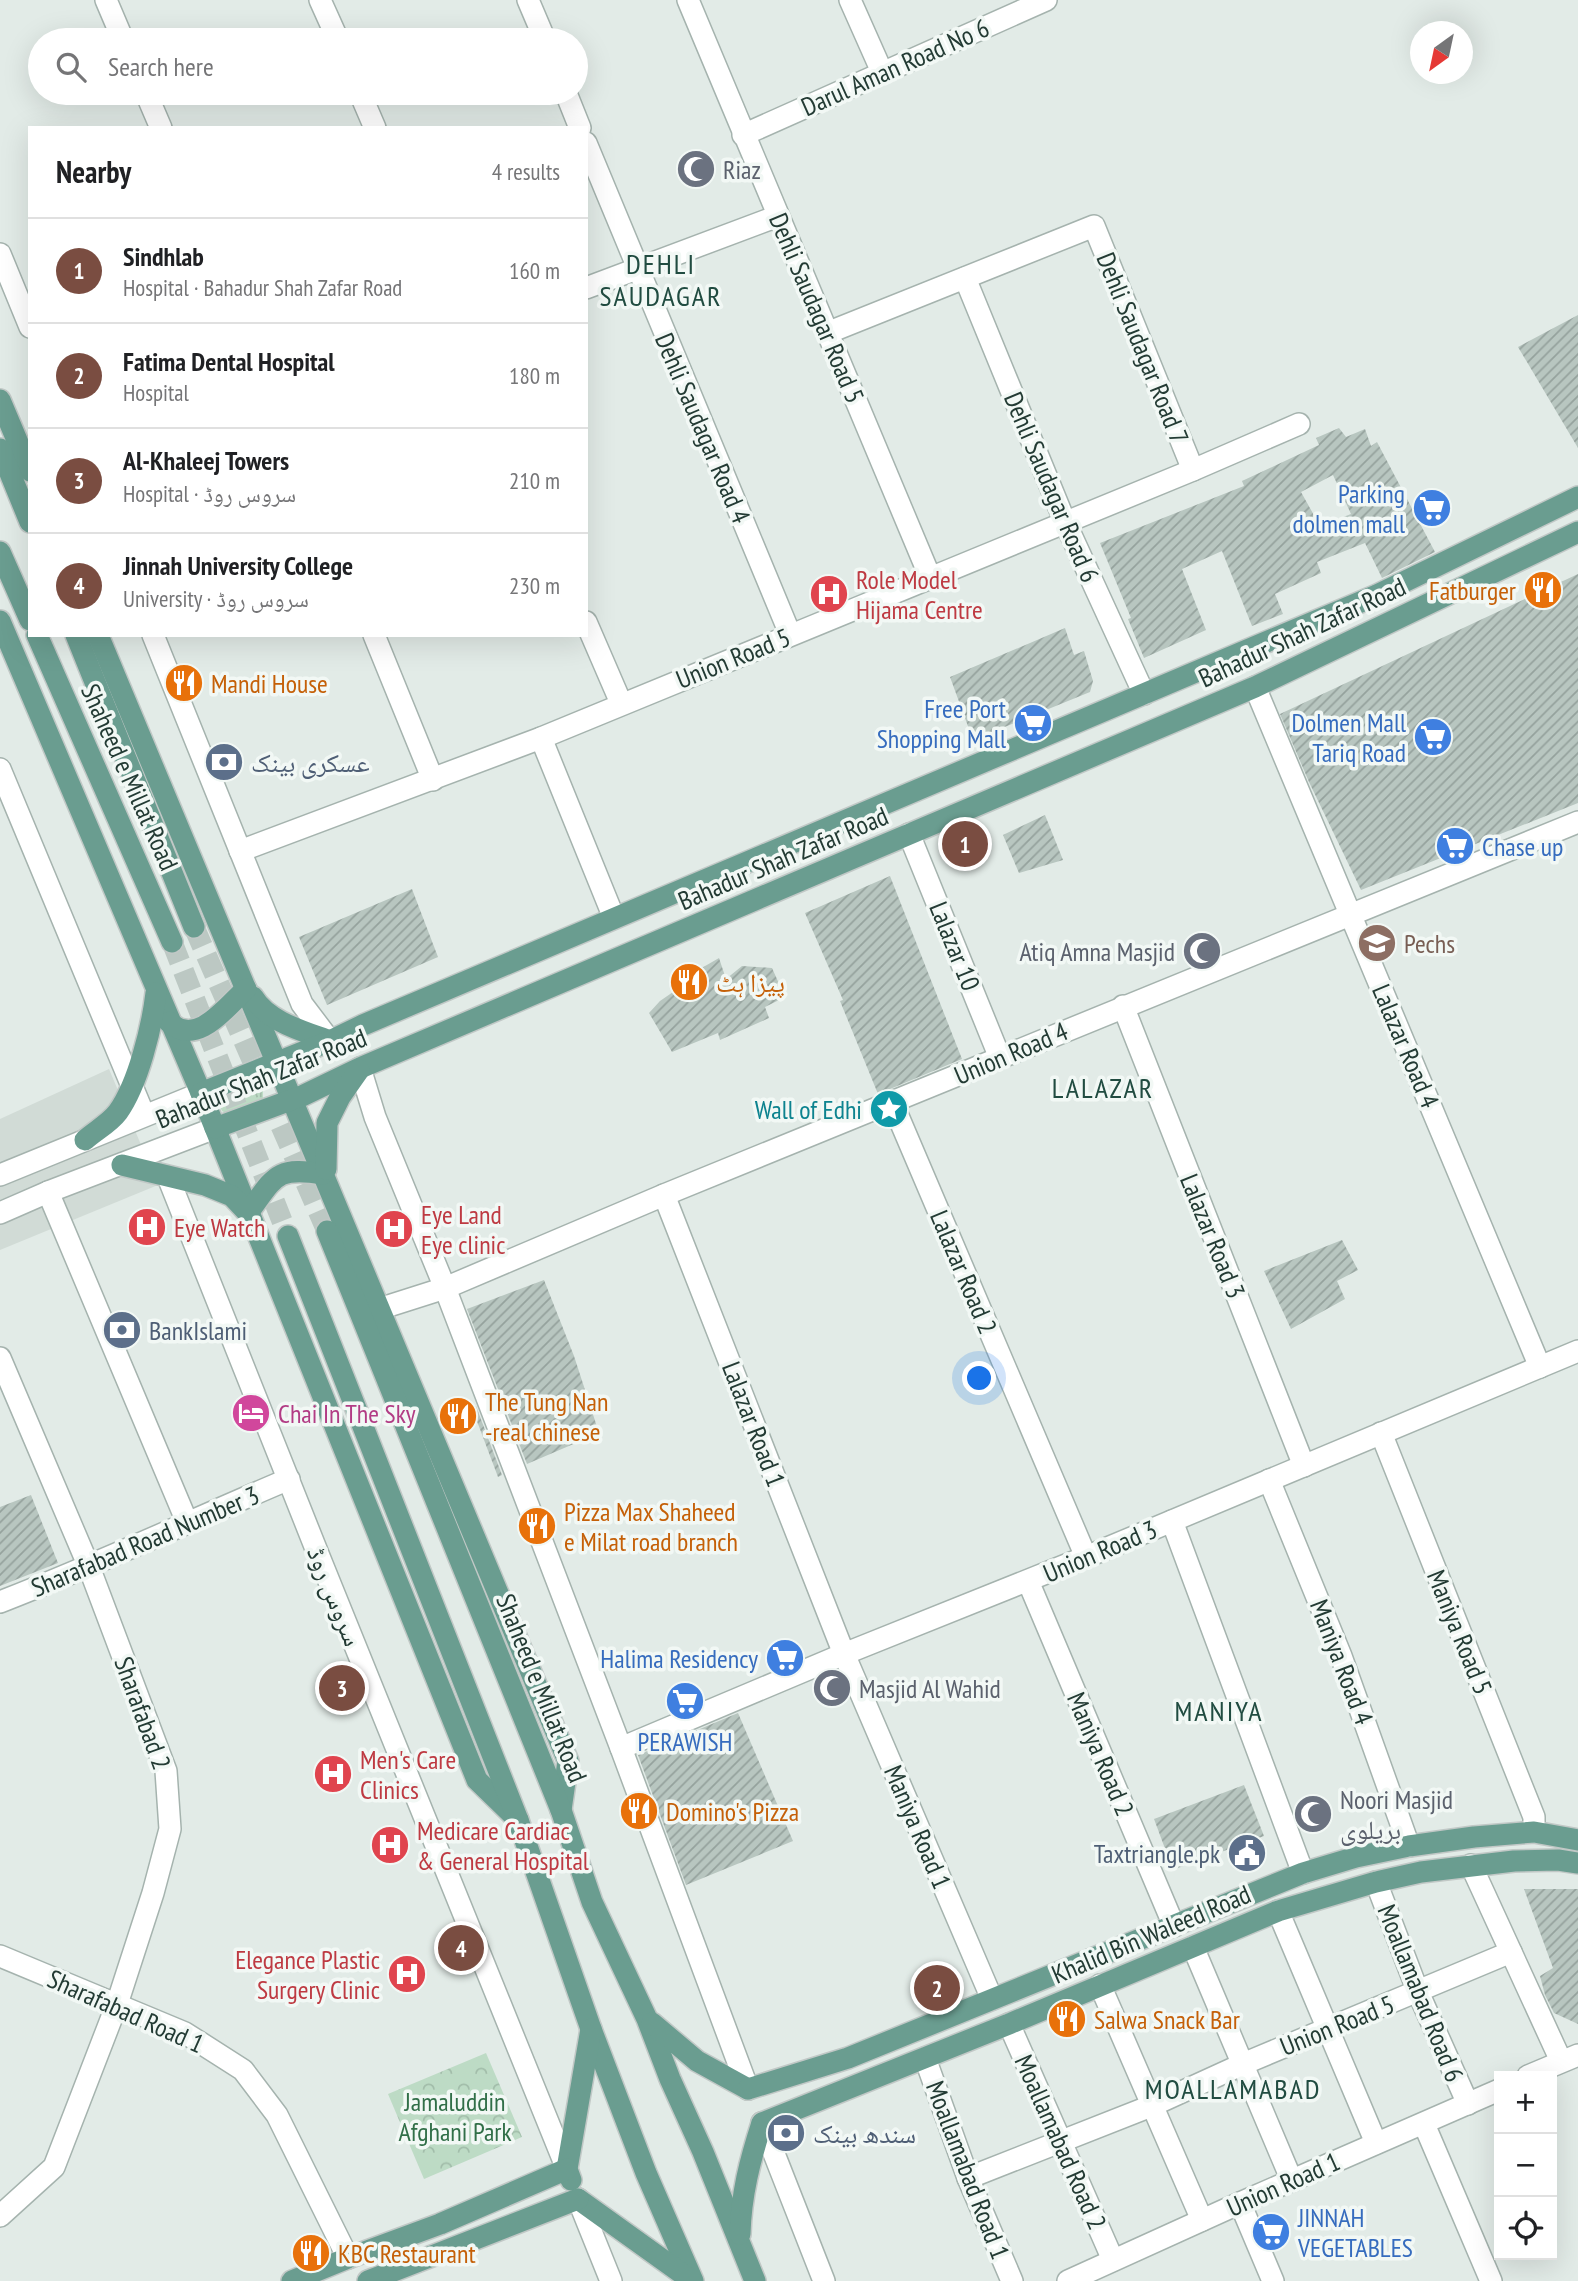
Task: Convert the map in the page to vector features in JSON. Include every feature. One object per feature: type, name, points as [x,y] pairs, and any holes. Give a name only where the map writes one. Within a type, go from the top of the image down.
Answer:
[{"type":"main road","points":[[0,400],[28,466]]},
{"type":"main road","points":[[0,449],[28,517]]},
{"type":"main road","name":"Bahadur Shah Zafar Road","points":[[201,1093],[330,1041],[1377,595],[1578,497]]},
{"type":"main road","name":"Bahadur Shah Zafar Road","points":[[215,1128],[302,1097],[360,1068],[1255,687],[1578,532]]},
{"type":"main road","points":[[0,552],[28,615]]},
{"type":"main road","points":[[0,621],[201,1093],[477,1780],[518,1820]]},
{"type":"main road","name":"Shaheed e Millat Road","points":[[38,637],[172,942]]},
{"type":"main road","name":"Shaheed e Millat Road","points":[[76,637],[194,927]]},
{"type":"main road","points":[[99,637],[568,1761],[561,1810]]},
{"type":"main road","points":[[169,1022],[183,1031],[199,1030],[243,983]]},
{"type":"main road","points":[[243,983],[259,1007],[287,1024],[330,1041]]},
{"type":"main road","points":[[85,1140],[116,1115],[128,1096],[154,1013],[157,990]]},
{"type":"main road","points":[[324,1177],[327,1123],[340,1097],[360,1068]]},
{"type":"main road","points":[[122,1165],[205,1185],[232,1196],[248,1213]]},
{"type":"main road","points":[[248,1213],[272,1181],[282,1174],[298,1170],[324,1177]]},
{"type":"main road","name":"Shaheed e Millat Road","points":[[327,1231],[561,1810],[592,1902],[647,2019],[755,2281]]},
{"type":"main road","points":[[288,1236],[518,1820],[646,2173],[693,2281]]},
{"type":"main road","name":"Khalid Bin Waleed Road","points":[[748,2089],[848,2059],[1303,1873],[1356,1857],[1474,1836],[1534,1832],[1578,1840]]},
{"type":"main road","name":"Khalid Bin Waleed Road","points":[[762,2123],[1009,2024],[1278,1911],[1376,1882],[1421,1872],[1471,1865],[1547,1860],[1578,1863]]},
{"type":"main road","points":[[647,2019],[697,2062],[748,2089],[762,2123],[746,2176],[740,2215],[740,2243]]},
{"type":"main road","points":[[592,2029],[567,2169],[578,2199],[693,2281]]},
{"type":"main road","points":[[848,2059],[859,2085]]},
{"type":"main road","points":[[292,2281],[440,2224],[567,2169]]},
{"type":"main road","points":[[368,2281],[578,2199]]},
{"type":"street","points":[[106,0],[118,28]]},
{"type":"street","points":[[320,0],[333,28]]},
{"type":"street","points":[[528,0],[540,28]]},
{"type":"street","name":"Dehli Saudagar Road 5","points":[[688,0],[930,577]]},
{"type":"street","points":[[850,0],[882,72]]},
{"type":"street","name":"Darul Aman Road No 6","points":[[743,135],[882,72],[1003,9],[1046,0]]},
{"type":"street","points":[[151,105],[160,126]]},
{"type":"street","points":[[365,105],[374,126]]},
{"type":"street","points":[[571,105],[579,126]]},
{"type":"street","name":"Dehli Saudagar Road 4","points":[[588,148],[790,634]]},
{"type":"street","points":[[588,287],[778,216]]},
{"type":"street","name":"Dehli Saudagar Road 7","points":[[965,278],[1094,226],[1193,470]]},
{"type":"street","points":[[0,254],[28,322]]},
{"type":"street","points":[[827,332],[965,278]]},
{"type":"street","name":"Dehli Saudagar Road 6","points":[[965,278],[1065,522],[1144,694]]},
{"type":"street","name":"Union Road 5","points":[[240,851],[541,738],[1299,424]]},
{"type":"street","points":[[588,627],[621,703]]},
{"type":"street","points":[[154,637],[302,1004],[330,1041]]},
{"type":"street","points":[[375,637],[433,780]]},
{"type":"street","name":"Lalazar Road 4","points":[[1255,687],[1540,1367]]},
{"type":"street","points":[[541,738],[614,918]]},
{"type":"street","points":[[2,779],[144,1115]]},
{"type":"street","name":"Union Road 4","points":[[379,1309],[445,1288],[1123,1006],[1578,822]]},
{"type":"street","name":"Lalazar 10","points":[[909,834],[1000,1058]]},
{"type":"street","name":"Lalazar Road 3","points":[[1123,1006],[1304,1466]]},
{"type":"street","points":[[360,1068],[375,1117],[445,1288],[748,2089]]},
{"type":"street","name":"Bahadur Shah Zafar Road","points":[[0,1175],[201,1093]]},
{"type":"street","name":"Lalazar Road 2","points":[[892,1102],[1086,1558]]},
{"type":"street","name":"Bahadur Shah Zafar Road","points":[[0,1213],[215,1128]]},
{"type":"street","name":"سروس روڈ","points":[[168,1177],[567,2169]]},
{"type":"street","points":[[48,1192],[187,1522]]},
{"type":"street","name":"Lalazar Road 1","points":[[664,1195],[844,1654]]},
{"type":"street","name":"Union Road 3","points":[[621,1748],[844,1654],[1086,1558],[1578,1351]]},
{"type":"street","name":"Sharafabad 2","points":[[0,1358],[89,1567],[166,1771],[170,1829],[153,1893],[117,2004],[54,2167],[0,2216]]},
{"type":"street","name":"Maniya Road 5","points":[[1381,1433],[1534,1817],[1534,1832]]},
{"type":"street","name":"Sharafabad Road Number 3","points":[[0,1602],[89,1567],[289,1479]]},
{"type":"street","name":"Maniya Road 4","points":[[1269,1480],[1341,1656],[1409,1846]]},
{"type":"street","points":[[1172,1521],[1303,1873]]},
{"type":"street","name":"Maniya Road 2","points":[[1028,1581],[1174,1927]]},
{"type":"street","name":"Maniya Road 1","points":[[844,1654],[992,1999]]},
{"type":"street","points":[[1471,1865],[1511,1952],[1569,2058],[1539,2071]]},
{"type":"street","name":"Moallamabad Road 6","points":[[1376,1882],[1418,1992],[1468,2104]]},
{"type":"street","points":[[1278,1911],[1376,2143]]},
{"type":"street","points":[[1193,1947],[1292,2180]]},
{"type":"street","name":"Union Road 5","points":[[968,2178],[1151,2106],[1243,2064],[1511,1952]]},
{"type":"street","name":"Sharafabad Road 1","points":[[0,1956],[185,2033],[243,2070],[277,2115],[348,2258]]},
{"type":"street","points":[[1100,1985],[1202,2220]]},
{"type":"street","name":"Moallamabad Road 2","points":[[1009,2024],[1113,2260]]},
{"type":"street","name":"Moallamabad Road 1","points":[[925,2058],[968,2178],[1012,2281]]},
{"type":"street","name":"Union Road 1","points":[[1068,2281],[1494,2092]]},
{"type":"street","points":[[762,2123],[824,2281]]},
{"type":"street","points":[[1423,2124],[1491,2281]]},
{"type":"street","points":[[578,2199],[611,2281]]},
{"type":"street","points":[[1240,2203],[1273,2281]]},
{"type":"shaded area","points":[[109,1069],[158,1185],[0,1250],[0,1119]]},
{"type":"green space","points":[[260,1078],[263,1085],[263,1102],[229,1115],[222,1111],[215,1097]]},
{"type":"green space","name":"Jamaluddin Afghani Park","points":[[486,2053],[522,2137],[424,2179],[388,2094]]},
{"type":"building","points":[[1578,315],[1578,448],[1518,347]]},
{"type":"building","points":[[1339,428],[1346,437],[1365,429],[1371,446],[1377,442],[1435,552],[1382,578],[1365,543],[1317,562],[1321,573],[1275,594],[1283,614],[1252,626],[1222,551],[1182,569],[1206,630],[1144,658],[1128,619],[1131,618],[1100,543],[1244,486],[1242,481],[1319,445],[1316,438]],"holes":[[[1333,475],[1351,514],[1320,526],[1301,492]]]},
{"type":"building","name":"Dolmen Mall Tariq Road","points":[[1578,574],[1578,803],[1361,890],[1280,714]]},
{"type":"building","points":[[1065,628],[1074,655],[1084,651],[1093,681],[1090,692],[973,740],[950,677]]},
{"type":"building","points":[[1045,815],[1063,860],[1019,873],[1003,835]]},
{"type":"building","points":[[890,876],[962,1059],[878,1094],[840,1001],[843,1000],[805,913]]},
{"type":"building","points":[[412,889],[438,957],[327,1005],[299,937]]},
{"type":"building","points":[[719,958],[726,979],[742,966],[772,968],[785,997],[765,1007],[769,1018],[720,1040],[718,1033],[672,1052],[649,1013],[660,1001],[689,981],[688,976]]},
{"type":"building","points":[[1342,1240],[1358,1270],[1337,1281],[1345,1299],[1291,1329],[1264,1271]]},
{"type":"building","points":[[544,1280],[574,1356],[599,1433],[527,1464],[467,1309]]},
{"type":"building","points":[[476,1406],[502,1475],[498,1477],[472,1408]]},
{"type":"building","points":[[31,1495],[58,1563],[0,1586],[0,1507]]},
{"type":"building","points":[[738,1713],[793,1841],[686,1885],[638,1755]]},
{"type":"building","points":[[1244,1785],[1264,1836],[1173,1870],[1154,1819]]},
{"type":"building","points":[[1524,1889],[1578,1889],[1578,2024],[1554,2013],[1545,1995],[1540,1976],[1553,1968]]},
{"type":"tunnel","points":[[194,927],[327,1231]]},
{"type":"tunnel","points":[[172,942],[288,1236]]},
{"type":"place","name":"Riaz","points":[[696,169]]},
{"type":"place","name":"Parking dolmen mall","points":[[1432,508]]},
{"type":"place","name":"Fatburger","points":[[1543,590]]},
{"type":"place","name":"Role Model Hijama Centre","points":[[829,594]]},
{"type":"place","name":"Mandi House","points":[[184,683]]},
{"type":"place","name":"Free Port Shopping Mall","points":[[1033,723]]},
{"type":"place","name":"Dolmen Mall Tariq Road","points":[[1433,737]]},
{"type":"place","name":"عسکری بینک","points":[[224,762]]},
{"type":"place","name":"Sindhlab","points":[[965,844]]},
{"type":"place","name":"Chase up","points":[[1455,846]]},
{"type":"place","name":"Pechs","points":[[1377,943]]},
{"type":"place","name":"Atiq Amna Masjid","points":[[1202,951]]},
{"type":"place","name":"پیزا ہٹ","points":[[689,982]]},
{"type":"place","name":"Wall of Edhi","points":[[889,1109]]},
{"type":"place","name":"Eye Watch","points":[[147,1227]]},
{"type":"place","name":"Eye Land Eye clinic","points":[[394,1229]]},
{"type":"place","name":"BankIslami","points":[[122,1330]]},
{"type":"place","name":"Chai In The Sky","points":[[251,1413]]},
{"type":"place","name":"The Tung Nan -real chinese","points":[[458,1416]]},
{"type":"place","name":"Pizza Max Shaheed e Milat road branch","points":[[537,1526]]},
{"type":"place","name":"Halima Residency","points":[[785,1658]]},
{"type":"place","name":"Al-Khaleej Towers","points":[[342,1688]]},
{"type":"place","name":"Masjid Al Wahid","points":[[832,1688]]},
{"type":"place","name":"PERAWISH","points":[[685,1701]]},
{"type":"place","name":"Men's Care Clinics","points":[[333,1774]]},
{"type":"place","name":"Domino's Pizza","points":[[639,1811]]},
{"type":"place","name":"Noori Masjid بریلوی","points":[[1313,1814]]},
{"type":"place","name":"Medicare Cardiac & General Hospital","points":[[390,1845]]},
{"type":"place","name":"Taxtriangle.pk","points":[[1247,1853]]},
{"type":"place","name":"Jinnah University College","points":[[461,1948]]},
{"type":"place","name":"Elegance Plastic Surgery Clinic","points":[[407,1974]]},
{"type":"place","name":"Fatima Dental Hospital","points":[[937,1988]]},
{"type":"place","name":"Salwa Snack Bar","points":[[1067,2019]]},
{"type":"place","name":"سندھ بینک","points":[[786,2133]]},
{"type":"place","name":"JINNAH VEGETABLES","points":[[1271,2232]]},
{"type":"place","name":"KBC Restaurant","points":[[311,2253]]},
{"type":"district","name":"DEHLI SAUDAGAR","points":[[661,279]]},
{"type":"district","name":"LALAZAR","points":[[1103,1087]]},
{"type":"district","name":"MANIYA","points":[[1219,1710]]},
{"type":"district","name":"MOALLAMABAD","points":[[1233,2088]]}]
